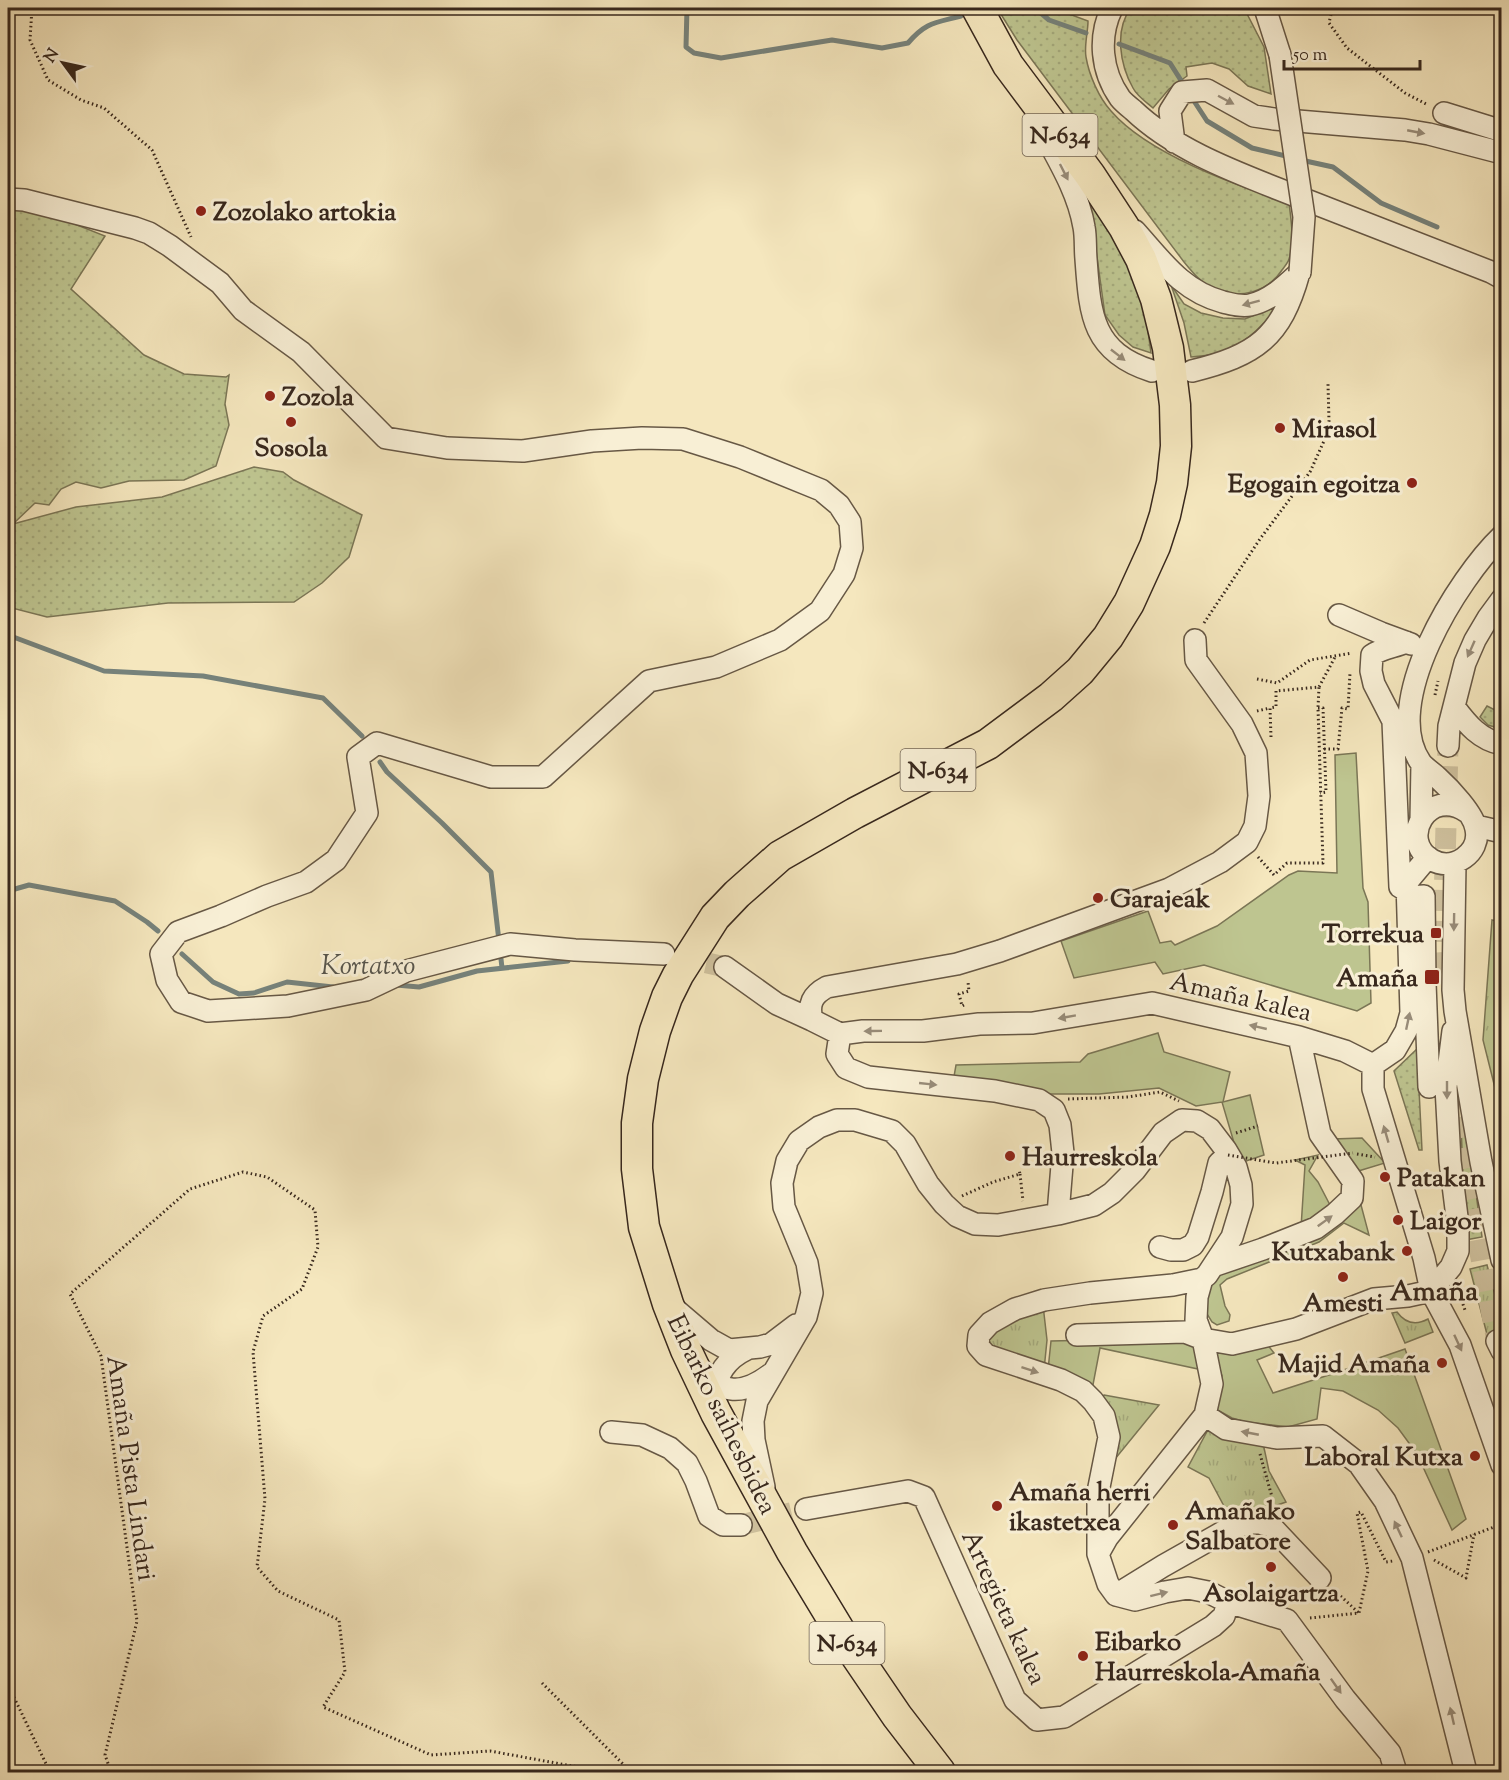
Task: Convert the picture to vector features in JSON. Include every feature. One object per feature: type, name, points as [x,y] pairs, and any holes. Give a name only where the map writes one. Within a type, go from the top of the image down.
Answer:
[{"type":"highway","name":"Eibarko saihesbidea","points":[[940,1773],[897,1716],[844,1638],[792,1552],[716,1398],[686,1350],[668,1304],[644,1227],[637,1169],[637,1123],[643,1079],[655,1030],[667,997],[678,975],[715,918],[737,894],[780,856],[855,813],[988,744],[1051,697],[1080,671],[1108,637],[1129,603],[1155,546],[1165,514],[1172,483],[1176,446],[1175,405],[1168,348],[1156,299],[1141,259],[1111,205],[1008,65],[977,8]]},
{"type":"street","points":[[1112,8],[1102,34],[1108,77],[1120,99],[1146,123],[1174,142],[1282,190],[1502,278]]},
{"type":"street","points":[[1192,371],[1219,364],[1257,346],[1276,328],[1287,311],[1300,272],[1304,217],[1280,55],[1265,8]]},
{"type":"street","points":[[1008,65],[1074,192],[1084,227],[1092,309],[1098,331],[1112,351],[1132,365],[1152,371]]},
{"type":"street","points":[[1174,142],[1170,111],[1182,92],[1207,90],[1254,116],[1405,130],[1502,153]]},
{"type":"street","points":[[1444,113],[1502,131]]},
{"type":"street","points":[[8,199],[24,200],[142,230],[170,246],[220,283],[243,310],[301,352],[386,438],[447,448],[523,451],[592,441],[642,438],[683,439],[740,457],[821,490],[839,505],[850,522],[852,548],[844,574],[820,611],[780,640],[716,667],[649,681],[543,777],[491,777],[377,743],[358,757],[367,813],[336,860],[306,882],[178,932],[161,954],[167,980],[181,1002],[208,1011],[288,1006],[366,990],[406,971],[510,944],[664,954]]},
{"type":"street","points":[[1111,205],[1180,280],[1197,293],[1214,300],[1239,306],[1252,305],[1278,291],[1300,272]]},
{"type":"street","points":[[1502,536],[1486,551],[1416,645],[1409,721],[1411,742],[1422,764],[1440,779],[1472,819],[1477,837],[1469,854],[1455,863],[1440,863],[1428,857],[1419,843],[1417,833],[1424,814],[1432,807],[1441,804],[1460,807],[1472,819],[1502,832]]},
{"type":"street","points":[[1448,746],[1449,726],[1465,663],[1483,626],[1502,599]]},
{"type":"street","points":[[1339,615],[1416,645]]},
{"type":"street","points":[[812,1020],[809,1010],[812,1000],[827,987],[957,964],[1000,951],[1169,889],[1220,862],[1247,842],[1255,826],[1259,795],[1256,753],[1242,724],[1196,660],[1195,640]]},
{"type":"street","points":[[1416,645],[1395,647],[1372,655],[1371,671],[1374,684],[1393,721],[1411,1013],[1406,1031],[1395,1050],[1373,1065],[1373,1089],[1424,1258],[1431,1291],[1460,1344],[1502,1465]]},
{"type":"street","points":[[1455,708],[1490,733]]},
{"type":"street","points":[[1421,820],[1422,764]]},
{"type":"street","points":[[1404,892],[1407,882],[1428,857]]},
{"type":"street","points":[[1455,863],[1453,990],[1455,1011],[1481,1162],[1502,1260]]},
{"type":"street","points":[[1404,892],[1424,896],[1430,1087]]},
{"type":"street","points":[[725,967],[777,1004],[840,1034],[837,1054],[846,1068],[868,1077],[995,1091],[1039,1100],[1054,1110],[1060,1125],[1063,1154],[1058,1214]]},
{"type":"street","name":"Amaña kalea","points":[[840,1034],[863,1031],[923,1031],[980,1024],[1033,1023],[1152,1003],[1299,1037],[1345,1051],[1373,1065]]},
{"type":"street","points":[[1077,1335],[1185,1332],[1203,1339],[1232,1344],[1296,1329],[1374,1299],[1431,1291],[1451,1268],[1458,1251],[1458,1225],[1450,1161],[1446,1087],[1455,1011]]},
{"type":"street","points":[[1299,1037],[1320,1134],[1353,1181],[1352,1198],[1316,1228],[1173,1285],[1044,1300],[1015,1310],[990,1323],[979,1335],[978,1346],[986,1354],[1061,1380],[1083,1391],[1104,1416],[1109,1437],[1098,1492],[1098,1554],[1112,1590],[1135,1600],[1188,1588],[1208,1592],[1228,1602],[1287,1620],[1345,1699],[1390,1753],[1396,1773]]},
{"type":"street","points":[[767,1504],[754,1440],[753,1421],[757,1401],[806,1317],[812,1293],[807,1263],[784,1207],[782,1183],[787,1161],[799,1141],[819,1127],[837,1120],[855,1120],[891,1131],[905,1144],[928,1184],[957,1216],[975,1224],[998,1226],[1094,1205],[1112,1194],[1135,1170],[1163,1133],[1182,1120],[1197,1120],[1210,1129],[1228,1155],[1236,1167],[1241,1185],[1242,1204],[1232,1237],[1208,1272],[1197,1297],[1196,1320],[1203,1339],[1212,1384],[1204,1415],[1107,1538],[1098,1554]]},
{"type":"street","points":[[1160,1247],[1183,1250],[1193,1245],[1198,1237],[1219,1163],[1228,1155]]},
{"type":"street","points":[[668,1304],[720,1346],[729,1350],[771,1344],[806,1317]]},
{"type":"street","points":[[716,1398],[727,1361],[747,1349]]},
{"type":"street","points":[[716,1398],[729,1390],[745,1389],[758,1384],[774,1371]]},
{"type":"street","points":[[1204,1415],[1226,1429],[1257,1435],[1277,1438],[1323,1436],[1359,1464],[1385,1501],[1412,1558],[1466,1773]]},
{"type":"street","points":[[611,1432],[642,1435],[670,1448],[687,1463],[709,1516],[723,1525],[741,1525]]},
{"type":"street","name":"Artegieta kalea","points":[[806,1509],[908,1491],[924,1497],[1015,1700],[1037,1720],[1064,1717],[1213,1626],[1224,1616],[1228,1602]]},
{"type":"street","points":[[1112,1590],[1223,1533],[1248,1523],[1270,1526],[1320,1578]]},
{"type":"path","points":[[32,8],[30,40],[48,80],[81,100],[104,108],[152,150],[207,273]]},
{"type":"path","points":[[1336,8],[1332,10],[1329,23],[1347,48],[1405,93],[1444,113]]},
{"type":"path","points":[[1195,640],[1207,618],[1260,539],[1310,472],[1324,441],[1329,421],[1328,384]]},
{"type":"path","points":[[1257,680],[1277,683],[1310,660],[1345,655]]},
{"type":"path","points":[[1253,850],[1274,875],[1287,863],[1323,863],[1319,687],[1335,657]]},
{"type":"path","points":[[1324,749],[1338,749],[1342,708],[1348,709],[1350,664]]},
{"type":"path","points":[[1251,712],[1276,707],[1276,691],[1319,687]]},
{"type":"path","points":[[1270,708],[1271,747]]},
{"type":"path","points":[[1318,708],[1323,708],[1326,792],[1320,793]]},
{"type":"path","points":[[967,980],[969,991],[959,994],[962,1006],[969,1005]]},
{"type":"path","points":[[1039,1100],[1128,1097],[1160,1092],[1192,1107],[1197,1120]]},
{"type":"path","points":[[1228,1155],[1276,1162],[1353,1153]]},
{"type":"path","name":"Amaña Pista Lindari","points":[[111,1773],[105,1755],[137,1621],[101,1356],[70,1294],[190,1189],[243,1172],[267,1177],[315,1210],[318,1247],[302,1289],[263,1316],[253,1352],[265,1498],[257,1567],[278,1591],[339,1620],[345,1672],[323,1707],[431,1755],[490,1751],[605,1773]]},
{"type":"path","points":[[944,1204],[1020,1172],[1025,1220]]},
{"type":"path","points":[[1257,1435],[1261,1460],[1272,1497],[1260,1523]]},
{"type":"path","points":[[1359,1613],[1368,1571],[1357,1513],[1361,1512],[1386,1562],[1412,1558]]},
{"type":"path","points":[[1474,1534],[1466,1578],[1423,1554],[1474,1534],[1502,1524]]},
{"type":"path","points":[[1320,1578],[1359,1613]]},
{"type":"path","points":[[1287,1620],[1359,1613]]},
{"type":"path","points":[[542,1683],[631,1773]]},
{"type":"path","points":[[8,1685],[50,1773]]},
{"type":"green space","points":[[997,8],[1053,8],[1088,21],[1086,53],[1092,79],[1107,106],[1127,127],[1169,154],[1194,166],[1289,203],[1292,231],[1291,252],[1288,262],[1276,278],[1253,292],[1234,294],[1216,290],[1198,278],[1017,40]]},
{"type":"green space","points":[[1131,8],[1244,8],[1264,47],[1271,94],[1248,86],[1229,69],[1212,63],[1186,67],[1187,76],[1169,89],[1153,108],[1135,91],[1128,79],[1122,58],[1122,27]]},
{"type":"green space","points":[[1088,192],[1132,273],[1146,317],[1151,353],[1133,347],[1119,335],[1105,315]]},
{"type":"green space","points":[[8,206],[57,217],[105,236],[71,289],[144,355],[184,374],[226,377],[229,375],[225,404],[229,425],[216,466],[184,480],[129,481],[101,488],[76,482],[61,489],[49,505],[35,503],[13,524],[76,507],[162,497],[254,467],[283,472],[362,515],[349,557],[322,583],[294,602],[168,603],[47,617],[8,607]]},
{"type":"green space","points":[[1171,285],[1184,304],[1201,313],[1223,318],[1245,319],[1279,305],[1252,335],[1242,342],[1219,353],[1191,357],[1184,323]]},
{"type":"green space","points":[[1487,706],[1501,713],[1501,729],[1488,725],[1480,717]]},
{"type":"green space","points":[[1356,753],[1363,888],[1368,902],[1371,1003],[1357,1011],[1204,965],[1163,974],[1155,962],[1074,978],[1061,941],[1148,911],[1160,943],[1171,941],[1175,945],[1217,926],[1298,871],[1337,873],[1335,755]]},
{"type":"green space","points":[[1492,920],[1502,922],[1502,1103],[1499,1104],[1483,1040]]},
{"type":"green space","points":[[1158,1033],[1164,1052],[1230,1072],[1223,1102],[1250,1095],[1264,1155],[1240,1163],[1222,1102],[1196,1106],[1159,1088],[1099,1094],[1044,1094],[953,1082],[956,1065],[1080,1062],[1088,1054]]},
{"type":"green space","points":[[1417,1049],[1422,1150],[1419,1150],[1394,1071]]},
{"type":"green space","points":[[1465,1114],[1482,1237],[1465,1240],[1461,1122]]},
{"type":"green space","points":[[1362,1138],[1385,1163],[1355,1172],[1333,1139]]},
{"type":"green space","points":[[1318,1155],[1309,1171],[1318,1182],[1331,1207],[1301,1228],[1305,1165],[1295,1160]]},
{"type":"green space","points":[[1355,1201],[1361,1205],[1369,1235],[1344,1223],[1319,1242],[1227,1279],[1220,1285],[1225,1306],[1230,1315],[1229,1321],[1217,1325],[1212,1322],[1205,1306],[1211,1278],[1219,1271]]},
{"type":"green space","points":[[1487,1265],[1501,1317],[1501,1339],[1489,1342],[1470,1269]]},
{"type":"green space","points":[[1043,1305],[1047,1340],[1044,1370],[999,1353],[983,1338]]},
{"type":"green space","points":[[1397,1312],[1403,1319],[1411,1322],[1428,1319],[1433,1332],[1405,1343],[1392,1313]]},
{"type":"green space","points":[[1181,1338],[1198,1345],[1198,1369],[1100,1348],[1092,1390],[1048,1370],[1051,1341]]},
{"type":"green space","points":[[1267,1344],[1274,1353],[1257,1360],[1273,1393],[1405,1349],[1466,1519],[1452,1530],[1417,1454],[1398,1428],[1378,1410],[1343,1391],[1321,1388],[1317,1419],[1288,1427],[1246,1422],[1232,1418],[1212,1407],[1222,1376],[1213,1348]]},
{"type":"green space","points":[[1104,1395],[1159,1405],[1106,1470],[1117,1445],[1115,1418],[1100,1399]]},
{"type":"green space","points":[[1210,1426],[1263,1443],[1269,1471],[1286,1502],[1232,1521],[1209,1478],[1188,1467]]},
{"type":"waterway","points":[[687,8],[686,47],[694,53],[721,58],[832,40],[882,48],[908,43],[926,27],[961,16]]},
{"type":"waterway","points":[[1035,8],[1049,20],[1086,33]]},
{"type":"waterway","points":[[1119,44],[1170,63],[1182,82]]},
{"type":"waterway","points":[[1194,101],[1207,121],[1252,148],[1290,157]]},
{"type":"waterway","points":[[1301,160],[1333,167],[1381,203],[1437,227]]},
{"type":"waterway","points":[[8,635],[104,671],[203,676],[323,698],[362,736]]},
{"type":"waterway","points":[[380,762],[387,772],[491,872],[499,941]]},
{"type":"waterway","name":"Kortatxo","points":[[8,891],[29,885],[115,901],[158,931]]},
{"type":"waterway","points":[[500,950],[502,968]]},
{"type":"waterway","name":"Kortatxo","points":[[182,954],[213,982],[239,994],[254,993],[287,982],[333,987]]},
{"type":"waterway","name":"Kortatxo","points":[[396,985],[419,987],[477,971],[568,961]]},
{"type":"tunnel","points":[[1445,973],[1443,944],[1448,746]]},
{"type":"tunnel","points":[[676,956],[725,967]]},
{"type":"tunnel","points":[[1454,1118],[1497,1341]]},
{"type":"tunnel","points":[[741,1525],[806,1509]]},
{"type":"place","name":"Zozolako artokia","points":[[201,211]]},
{"type":"place","name":"Zozola","points":[[270,396]]},
{"type":"place","name":"Sosola","points":[[291,422]]},
{"type":"place","name":"Mirasol","points":[[1280,428]]},
{"type":"place","name":"Egogain egoitza","points":[[1412,483]]},
{"type":"place","name":"Garajeak","points":[[1098,898]]},
{"type":"place","name":"Torrekua","points":[[1436,933]]},
{"type":"place","name":"Amaña","points":[[1432,977]]},
{"type":"place","name":"Haurreskola","points":[[1010,1156]]},
{"type":"place","name":"Patakan","points":[[1385,1177]]},
{"type":"place","name":"Laigor","points":[[1398,1220]]},
{"type":"place","name":"Kutxabank","points":[[1407,1251]]},
{"type":"place","name":"Amesti","points":[[1343,1277]]},
{"type":"place","name":"Majid Amaña","points":[[1442,1363]]},
{"type":"place","name":"Laboral Kutxa","points":[[1475,1456]]},
{"type":"place","name":"Amaña herri ikastetxea","points":[[997,1506]]},
{"type":"place","name":"Amañako Salbatore","points":[[1173,1525]]},
{"type":"place","name":"Asolaigartza","points":[[1271,1567]]},
{"type":"place","name":"Eibarko Haurreskola-Amaña","points":[[1083,1656]]},
{"type":"district","name":"Amaña","points":[[1434,1290]]}]
